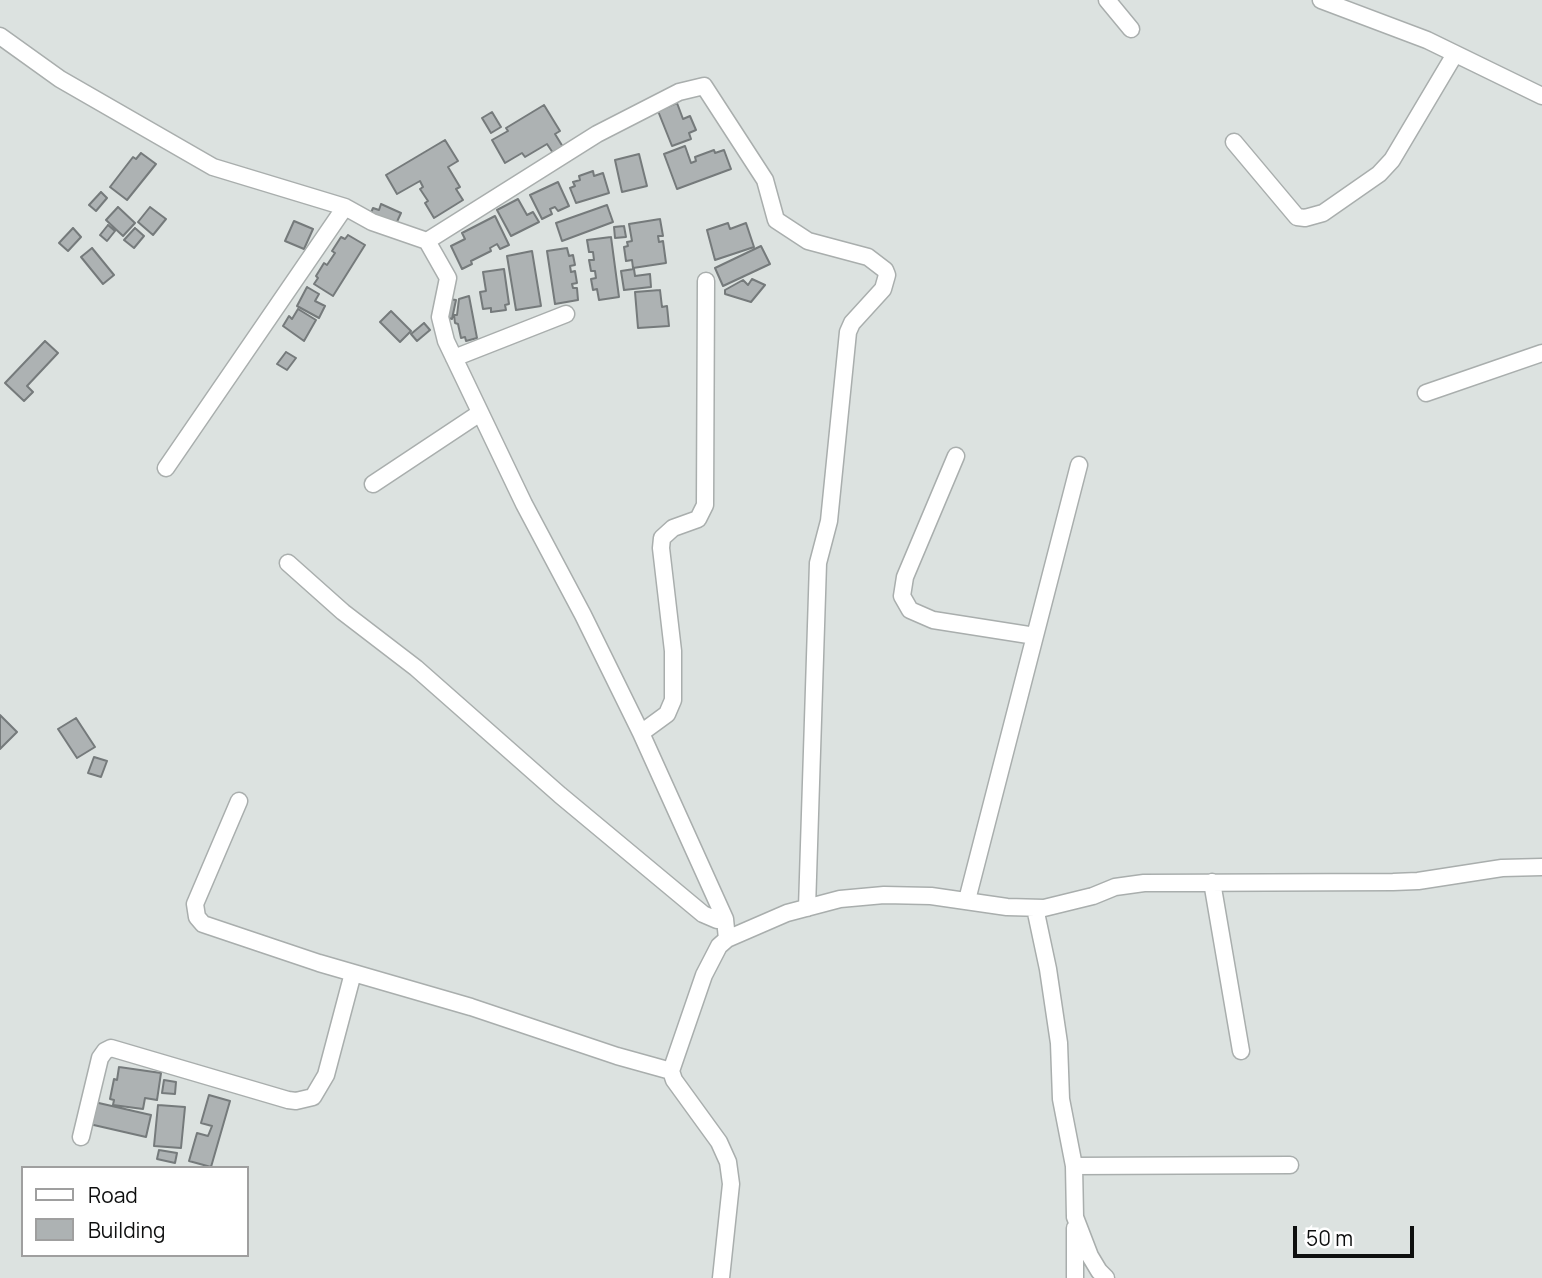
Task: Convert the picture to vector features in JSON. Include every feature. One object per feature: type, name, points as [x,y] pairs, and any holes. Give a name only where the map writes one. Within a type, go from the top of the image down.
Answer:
[{"type":"street","points":[[1107,0],[1131,29]]},
{"type":"street","points":[[1321,0],[1427,40],[1542,96]]},
{"type":"street","points":[[0,36],[60,79],[213,167],[345,207],[372,222],[427,242],[448,278],[440,317],[446,341],[524,504],[641,733],[725,919],[727,939]]},
{"type":"street","points":[[1234,142],[1297,217],[1305,218],[1323,213],[1379,174],[1392,160],[1455,54]]},
{"type":"street","points":[[427,242],[597,134],[679,92],[704,86],[765,180],[776,220],[808,241],[868,257],[885,270],[887,275],[883,289],[852,323],[848,332],[829,521],[818,563],[807,908]]},
{"type":"street","points":[[166,468],[345,207]]},
{"type":"street","points":[[641,733],[667,714],[673,700],[673,652],[662,538],[673,528],[698,519],[705,505],[706,281]]},
{"type":"street","points":[[454,358],[566,314]]},
{"type":"street","points":[[1426,393],[1542,353]]},
{"type":"street","points":[[373,484],[480,413]]},
{"type":"street","points":[[956,456],[905,577],[902,596],[911,610],[933,620],[1035,636]]},
{"type":"street","points":[[967,900],[1079,465]]},
{"type":"street","points":[[288,563],[343,612],[416,668],[560,795],[703,914],[717,920],[725,919]]},
{"type":"street","points":[[239,801],[195,904],[197,917],[203,924],[671,1071]]},
{"type":"street","points":[[721,1278],[731,1184],[728,1162],[719,1142],[674,1080],[671,1071],[705,975],[719,946],[727,939],[807,908],[840,899],[884,895],[967,900],[1007,908],[1044,908],[1093,896],[1115,887],[1144,883],[1406,882],[1502,868],[1542,867]]},
{"type":"street","points":[[1212,882],[1241,1051]]},
{"type":"street","points":[[1035,908],[1048,969],[1059,1043],[1061,1099],[1074,1166],[1075,1278]]},
{"type":"street","points":[[81,1137],[100,1058],[104,1051],[111,1048],[288,1100],[301,1101],[313,1097],[326,1075],[353,973]]},
{"type":"street","points":[[1074,1166],[1290,1165]]},
{"type":"street","points":[[1075,1217],[1090,1256],[1106,1278]]},
{"type":"building","points":[[677,103],[683,119],[690,116],[696,130],[689,133],[691,139],[672,146],[658,111]]},
{"type":"building","points":[[544,105],[560,131],[555,134],[563,147],[553,153],[547,144],[525,157],[522,153],[505,163],[492,140],[508,131],[506,128]]},
{"type":"building","points":[[492,112],[501,127],[491,133],[482,118]]},
{"type":"building","points":[[445,140],[458,161],[448,167],[460,187],[456,189],[463,200],[434,218],[425,203],[428,201],[420,189],[423,187],[420,181],[397,194],[386,175]]},
{"type":"building","points":[[685,146],[691,163],[696,161],[695,157],[714,150],[715,153],[724,150],[731,169],[677,189],[664,154]]},
{"type":"building","points":[[141,153],[156,164],[127,200],[110,187],[133,157],[136,159]]},
{"type":"building","points":[[639,154],[647,186],[622,192],[615,160]]},
{"type":"building","points":[[593,171],[594,176],[603,173],[609,193],[576,203],[570,188],[575,186],[573,182],[580,180],[579,176]]},
{"type":"building","points":[[558,182],[569,206],[558,211],[555,207],[550,209],[552,214],[542,219],[530,195]]},
{"type":"building","points":[[101,192],[107,198],[96,211],[89,205]]},
{"type":"building","points":[[518,199],[527,215],[533,212],[539,222],[511,236],[497,210]]},
{"type":"building","points":[[381,204],[401,213],[395,226],[370,215],[373,208],[379,210]]},
{"type":"building","points":[[607,205],[613,222],[562,241],[556,223]]},
{"type":"building","points":[[118,207],[135,223],[123,236],[106,220]]},
{"type":"building","points":[[150,207],[166,219],[153,235],[138,222]]},
{"type":"building","points":[[495,216],[509,245],[500,249],[497,244],[490,248],[491,251],[462,269],[451,246],[465,239],[462,233]]},
{"type":"building","points":[[660,219],[663,236],[658,236],[659,242],[663,241],[666,263],[633,268],[632,260],[626,261],[624,247],[628,246],[627,242],[632,241],[629,224]]},
{"type":"building","points":[[294,221],[313,229],[304,249],[285,241]]},
{"type":"building","points":[[728,223],[730,229],[746,223],[754,247],[715,260],[707,230]]},
{"type":"building","points":[[108,225],[115,231],[107,241],[100,235]]},
{"type":"building","points":[[624,226],[626,237],[615,238],[614,227]]},
{"type":"building","points":[[73,228],[81,237],[68,251],[59,243]]},
{"type":"building","points":[[135,228],[144,236],[134,248],[124,240]]},
{"type":"building","points":[[348,235],[365,245],[333,296],[314,284],[324,263],[327,265],[335,253],[332,251],[341,237],[345,239]]},
{"type":"building","points":[[611,237],[619,297],[599,300],[597,289],[593,290],[591,279],[596,278],[595,271],[591,271],[589,260],[594,260],[587,240]]},
{"type":"building","points":[[761,246],[770,264],[723,286],[715,268]]},
{"type":"building","points":[[92,248],[114,275],[103,284],[81,257]]},
{"type":"building","points":[[567,248],[569,256],[573,255],[575,265],[570,266],[571,272],[575,271],[577,283],[572,284],[573,288],[577,288],[578,300],[555,304],[547,251]]},
{"type":"building","points":[[532,251],[541,306],[516,310],[507,256]]},
{"type":"building","points":[[504,269],[509,304],[505,305],[506,310],[491,312],[491,308],[483,309],[480,292],[486,291],[483,272]]},
{"type":"building","points":[[634,269],[635,276],[650,274],[651,287],[624,290],[621,271]]},
{"type":"building","points":[[752,279],[765,285],[751,302],[725,294],[725,290],[743,280],[748,285]]},
{"type":"building","points":[[307,287],[319,294],[315,301],[325,306],[319,318],[297,306]]},
{"type":"building","points":[[660,290],[662,307],[667,306],[669,326],[638,328],[635,292]]},
{"type":"building","points":[[469,296],[477,338],[466,341],[465,337],[461,338],[454,315],[457,315],[459,299]]},
{"type":"building","points":[[449,299],[456,300],[452,319],[445,317]]},
{"type":"building","points":[[298,309],[316,320],[304,341],[283,326],[289,316],[292,319]]},
{"type":"building","points":[[391,311],[411,331],[400,342],[380,322]]},
{"type":"building","points":[[424,323],[430,330],[417,341],[411,334]]},
{"type":"building","points":[[45,341],[58,353],[27,386],[33,392],[24,401],[5,383]]},
{"type":"building","points":[[286,352],[296,358],[287,370],[277,364]]},
{"type":"building","points":[[0,715],[17,732],[0,749]]},
{"type":"building","points":[[76,718],[95,747],[77,758],[58,729]]},
{"type":"building","points":[[94,757],[107,761],[101,777],[88,773]]},
{"type":"building","points":[[119,1067],[161,1073],[157,1100],[145,1098],[143,1109],[113,1105],[114,1100],[110,1099]]},
{"type":"building","points":[[164,1080],[176,1082],[175,1094],[162,1093]]},
{"type":"building","points":[[209,1095],[230,1101],[211,1166],[189,1161],[197,1133],[208,1136],[212,1126],[201,1123]]},
{"type":"building","points":[[90,1101],[151,1115],[146,1137],[85,1123]]},
{"type":"building","points":[[158,1105],[185,1107],[181,1148],[154,1146]]},
{"type":"building","points":[[159,1150],[177,1153],[175,1163],[157,1159]]}]
